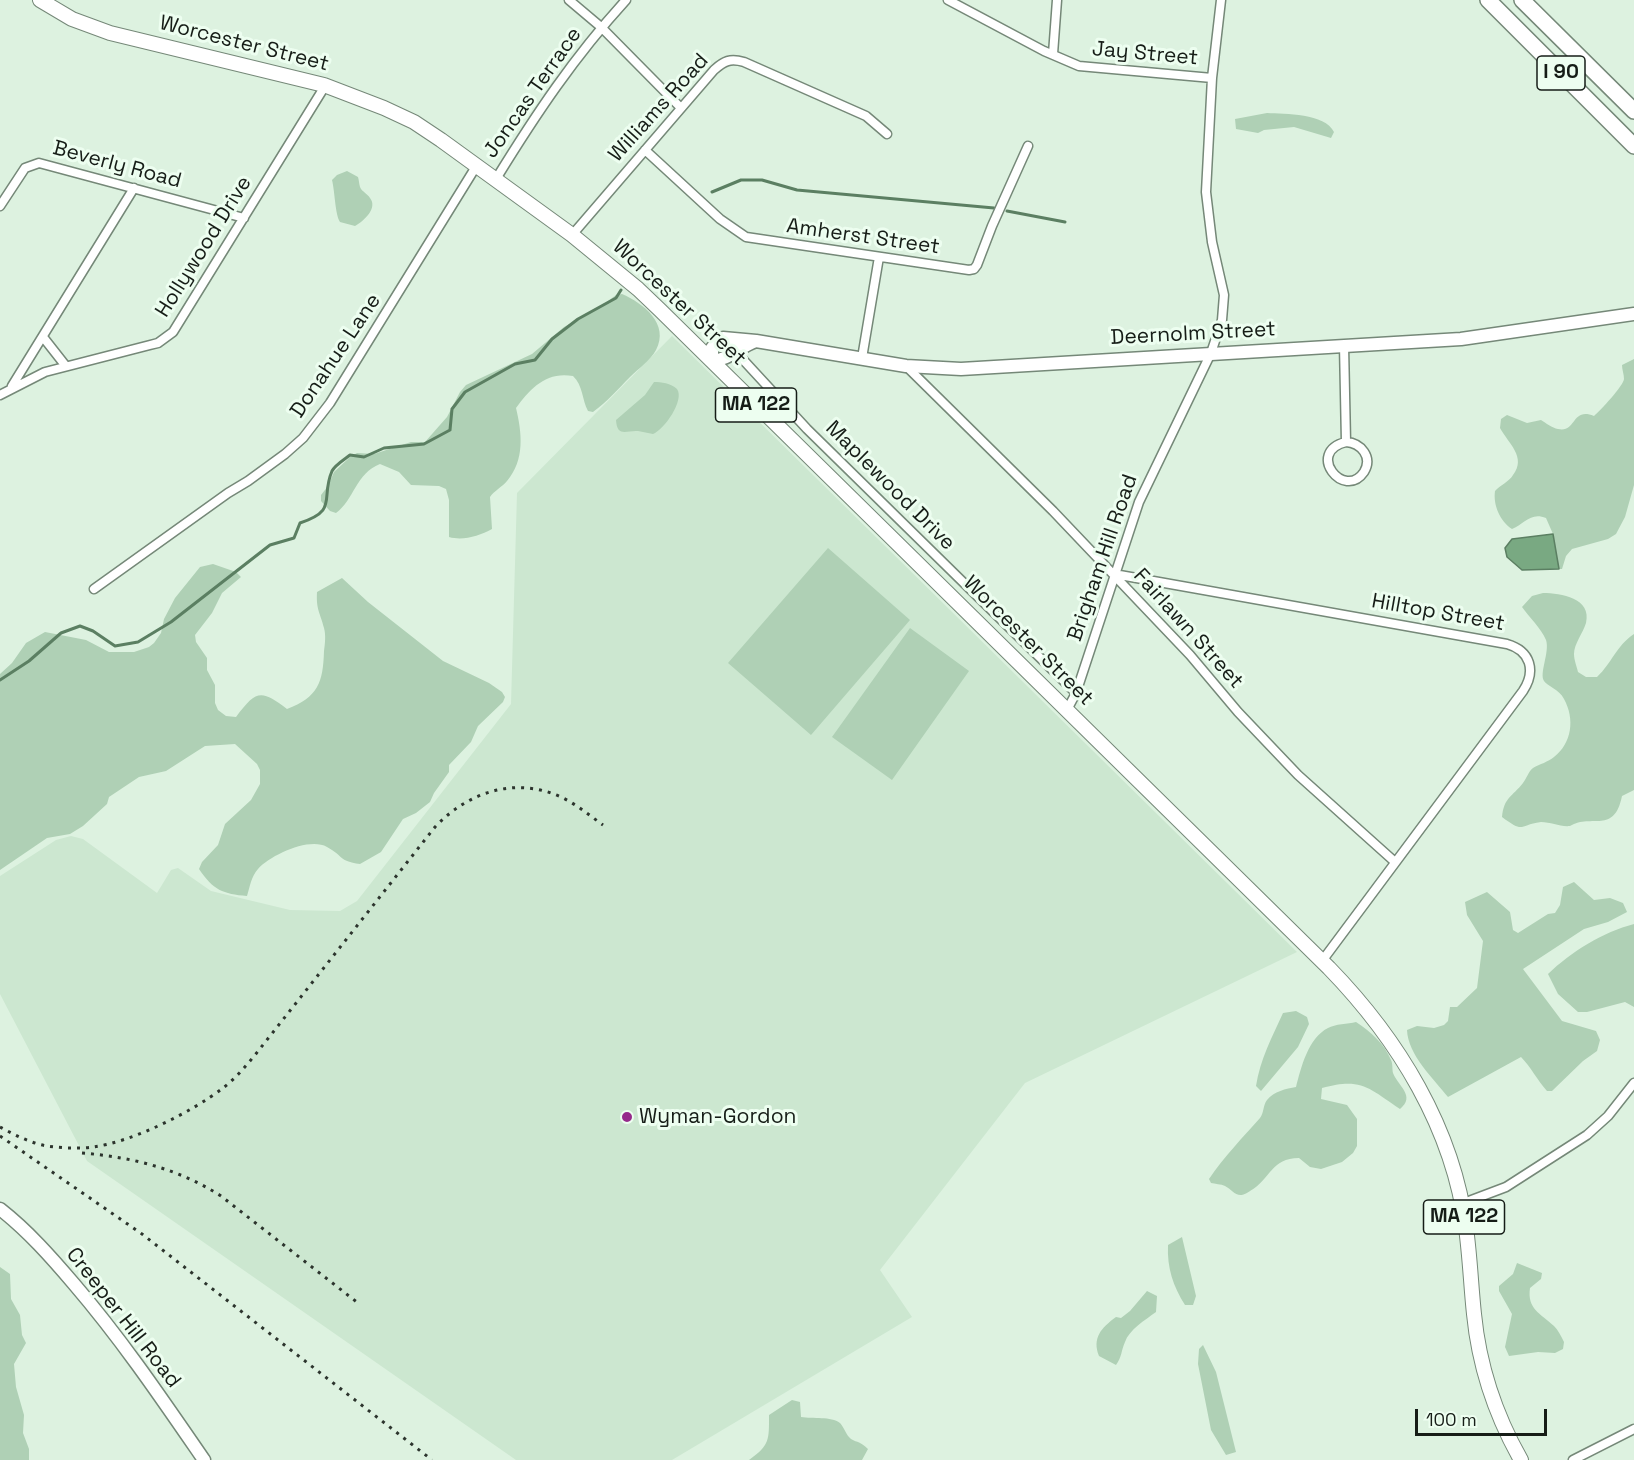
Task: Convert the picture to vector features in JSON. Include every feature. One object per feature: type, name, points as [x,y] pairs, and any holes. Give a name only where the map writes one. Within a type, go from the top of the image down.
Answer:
[{"type":"highway","name":"I 90","points":[[1488,0],[1634,146]]},
{"type":"highway","name":"I 90","points":[[1522,0],[1634,111]]},
{"type":"main road","name":"Worcester Street","points":[[40,0],[72,19],[110,33],[325,86],[399,114],[477,165],[572,235],[638,289],[1354,994],[1397,1050],[1422,1092],[1442,1139],[1461,1204]]},
{"type":"main road","name":"MA 122","points":[[1461,1204],[1466,1227],[1474,1315],[1482,1362],[1497,1408],[1521,1460]]},
{"type":"street","points":[[569,0],[601,27],[681,108]]},
{"type":"street","name":"Joncas Terrace","points":[[496,179],[557,83],[601,27],[626,0]]},
{"type":"street","name":"Jay Street","points":[[948,0],[960,3],[1053,54],[1086,68],[1212,78]]},
{"type":"street","points":[[1053,54],[1058,0]]},
{"type":"street","name":"Brigham Hill Road","points":[[1067,710],[1076,693],[1144,489],[1211,353],[1222,320],[1224,302],[1222,282],[1212,242],[1206,192],[1212,78],[1221,0]]},
{"type":"street","name":"Williams Road","points":[[572,235],[714,70],[726,61],[734,59],[750,65],[866,116],[887,134]]},
{"type":"street","name":"Hollywood Drive","points":[[0,395],[38,374],[65,365],[150,345],[166,338],[178,325],[325,86]]},
{"type":"street","name":"Amherst Street","points":[[645,150],[720,219],[746,237],[969,270],[978,265],[992,226],[1028,146]]},
{"type":"street","name":"Beverly Road","points":[[0,206],[21,173],[34,163],[44,163],[244,218]]},
{"type":"street","name":"Donahue Lane","points":[[94,589],[260,472],[303,438],[330,403],[477,165]]},
{"type":"street","points":[[10,389],[134,188]]},
{"type":"street","points":[[862,358],[879,257]]},
{"type":"street","name":"Deernolm Street","points":[[712,362],[712,348],[723,338],[756,341],[906,366],[961,369],[1461,339],[1634,314]]},
{"type":"street","points":[[43,337],[65,365]]},
{"type":"street","points":[[712,362],[724,361],[744,345],[756,341]]},
{"type":"street","points":[[1344,345],[1346,442]]},
{"type":"street","name":"Maplewood Drive","points":[[735,351],[807,429],[1076,693]]},
{"type":"street","name":"Fairlawn Street","points":[[906,366],[1114,574],[1298,775],[1395,862]]},
{"type":"street","points":[[1346,442],[1357,445],[1366,457],[1364,472],[1358,478],[1350,481],[1337,478],[1331,472],[1328,464],[1331,451],[1337,445],[1346,442]]},
{"type":"street","name":"Hilltop Street","points":[[1114,574],[1507,644],[1521,649],[1529,661],[1530,668],[1526,686],[1322,961]]},
{"type":"street","points":[[1461,1204],[1506,1187],[1587,1136],[1608,1116],[1634,1083]]},
{"type":"street","name":"Creeper Hill Road","points":[[0,1209],[36,1241],[112,1329],[142,1368],[204,1460]]},
{"type":"street","points":[[1574,1460],[1634,1429]]},
{"type":"shaded area","points":[[1267,113],[1294,114],[1314,118],[1322,121],[1334,132],[1331,138],[1294,127],[1264,130],[1258,133],[1236,129],[1235,119]]},
{"type":"shaded area","points":[[347,171],[358,177],[361,189],[372,202],[369,214],[355,226],[340,222],[336,208],[332,180]]},
{"type":"shaded area","points":[[622,294],[646,309],[657,323],[660,332],[654,354],[593,412],[588,411],[579,384],[573,376],[563,375],[547,379],[527,394],[516,408],[521,437],[517,464],[507,481],[490,497],[492,529],[471,537],[449,537],[449,500],[446,489],[439,486],[411,485],[399,472],[380,464],[372,468],[360,480],[342,508],[336,513],[330,511],[321,501],[321,495],[334,472],[350,457],[357,453],[374,454],[411,442],[425,442],[447,417],[466,385],[532,354],[564,327],[600,307],[616,295]]},
{"type":"shaded area","name":"Wyman-Gordon","points":[[672,336],[1297,952],[1025,1083],[880,1270],[912,1317],[672,1460],[516,1460],[87,1161],[0,994],[0,876],[56,840],[71,836],[83,839],[157,893],[171,870],[178,868],[211,891],[290,910],[340,911],[357,901],[511,704],[517,493]]},
{"type":"shaded area","points":[[1634,359],[1634,485],[1625,517],[1616,534],[1608,539],[1572,549],[1566,556],[1562,569],[1559,569],[1553,534],[1546,518],[1536,516],[1512,529],[1498,512],[1495,491],[1511,477],[1518,462],[1515,450],[1500,428],[1501,419],[1507,415],[1527,423],[1541,420],[1554,428],[1564,429],[1581,415],[1594,416],[1623,382],[1622,365]]},
{"type":"shaded area","points":[[654,382],[672,385],[679,394],[676,407],[668,421],[653,434],[620,431],[616,420],[645,395]]},
{"type":"shaded area","points":[[1553,534],[1559,569],[1522,570],[1507,557],[1505,548],[1512,539]]},
{"type":"shaded area","points":[[828,548],[910,620],[811,735],[728,663]]},
{"type":"shaded area","points":[[213,564],[236,572],[241,577],[222,593],[212,613],[195,635],[196,642],[207,658],[207,670],[215,685],[215,703],[218,710],[226,716],[236,717],[254,697],[259,695],[271,698],[287,709],[312,694],[317,688],[322,672],[325,640],[317,592],[342,578],[368,602],[443,661],[489,683],[502,692],[505,697],[503,702],[478,726],[471,742],[449,765],[449,772],[430,802],[416,813],[403,819],[381,852],[360,864],[344,860],[327,847],[310,844],[281,853],[264,864],[254,875],[247,896],[219,890],[209,882],[199,869],[202,862],[218,845],[225,824],[251,800],[260,784],[260,770],[257,764],[235,744],[205,746],[166,771],[139,777],[109,797],[107,804],[83,826],[70,834],[47,838],[0,870],[0,674],[12,663],[26,643],[45,632],[86,640],[109,652],[134,652],[149,647],[161,633],[164,619],[175,598],[200,567]]},
{"type":"shaded area","points":[[1543,593],[1566,596],[1580,603],[1584,608],[1587,615],[1586,623],[1575,646],[1574,654],[1578,672],[1586,677],[1597,677],[1623,644],[1634,634],[1634,790],[1622,796],[1614,815],[1608,819],[1586,821],[1570,826],[1541,822],[1518,827],[1502,817],[1505,805],[1533,768],[1552,759],[1560,751],[1565,745],[1570,730],[1570,715],[1564,699],[1544,681],[1546,640],[1522,607],[1532,596]]},
{"type":"shaded area","points":[[910,628],[969,671],[892,780],[832,737]]},
{"type":"shaded area","points":[[1574,882],[1594,900],[1610,898],[1623,903],[1627,912],[1608,922],[1584,929],[1523,969],[1562,1021],[1596,1031],[1600,1040],[1597,1051],[1583,1061],[1552,1091],[1547,1091],[1521,1057],[1448,1097],[1416,1057],[1408,1039],[1407,1030],[1417,1026],[1434,1028],[1444,1025],[1448,1021],[1450,1007],[1457,1007],[1477,988],[1483,941],[1467,915],[1465,902],[1487,892],[1510,912],[1513,930],[1518,933],[1548,914],[1555,913],[1560,905],[1563,887]]},
{"type":"shaded area","points":[[1634,924],[1634,1007],[1625,1002],[1587,1012],[1578,1012],[1558,994],[1548,974],[1588,944],[1611,932]]},
{"type":"shaded area","points":[[1296,1011],[1307,1017],[1309,1024],[1298,1047],[1261,1091],[1256,1086],[1260,1067],[1271,1040],[1283,1013]]},
{"type":"shaded area","points":[[1356,1022],[1385,1048],[1392,1062],[1395,1078],[1406,1095],[1406,1100],[1400,1109],[1364,1086],[1346,1084],[1322,1088],[1321,1099],[1347,1105],[1357,1119],[1357,1146],[1353,1153],[1342,1162],[1321,1169],[1310,1167],[1299,1158],[1282,1161],[1257,1186],[1242,1195],[1223,1185],[1211,1183],[1209,1179],[1215,1171],[1260,1118],[1267,1100],[1277,1092],[1296,1087],[1306,1054],[1315,1039],[1331,1027]]},
{"type":"shaded area","points":[[1182,1237],[1196,1296],[1193,1305],[1185,1305],[1174,1284],[1170,1269],[1168,1245]]},
{"type":"shaded area","points":[[1517,1263],[1542,1273],[1541,1279],[1530,1288],[1530,1295],[1533,1306],[1555,1328],[1564,1342],[1563,1349],[1555,1353],[1538,1352],[1509,1356],[1505,1347],[1512,1314],[1499,1291],[1499,1286],[1513,1274]]},
{"type":"shaded area","points":[[0,1267],[10,1274],[11,1299],[20,1315],[22,1335],[26,1343],[14,1364],[16,1387],[24,1415],[23,1433],[29,1449],[29,1460],[0,1460]]},
{"type":"shaded area","points":[[1147,1291],[1157,1296],[1156,1312],[1130,1333],[1116,1365],[1099,1356],[1097,1339],[1102,1329],[1116,1317],[1121,1318],[1130,1311]]},
{"type":"shaded area","points":[[1203,1345],[1216,1372],[1236,1452],[1226,1455],[1211,1430],[1198,1364],[1199,1349]]},
{"type":"shaded area","points":[[792,1400],[800,1402],[801,1417],[827,1419],[840,1423],[851,1439],[868,1449],[862,1460],[749,1460],[765,1446],[769,1430],[769,1415]]},
{"type":"waterway","points":[[712,192],[741,180],[762,180],[797,190],[994,208]]},
{"type":"waterway","points":[[1007,211],[1065,222]]},
{"type":"waterway","points":[[0,680],[29,661],[61,633],[80,626],[93,631],[115,646],[138,642],[171,622],[270,545],[294,538],[300,523],[312,518],[324,508],[332,471],[343,460],[350,455],[364,457],[384,448],[424,444],[450,430],[452,409],[465,392],[515,364],[535,360],[552,339],[578,319],[616,298],[621,290]]},
{"type":"railway","points":[[0,1127],[41,1145],[70,1148],[93,1147],[125,1139],[161,1125],[210,1097],[232,1081],[255,1055],[435,827],[448,815],[477,797],[510,788],[544,791],[567,800],[603,825]]},
{"type":"railway","points":[[0,1136],[142,1234],[432,1460]]},
{"type":"railway","points":[[82,1153],[137,1161],[189,1178],[221,1196],[358,1303]]},
{"type":"place","name":"Wyman-Gordon","points":[[627,1117]]}]
